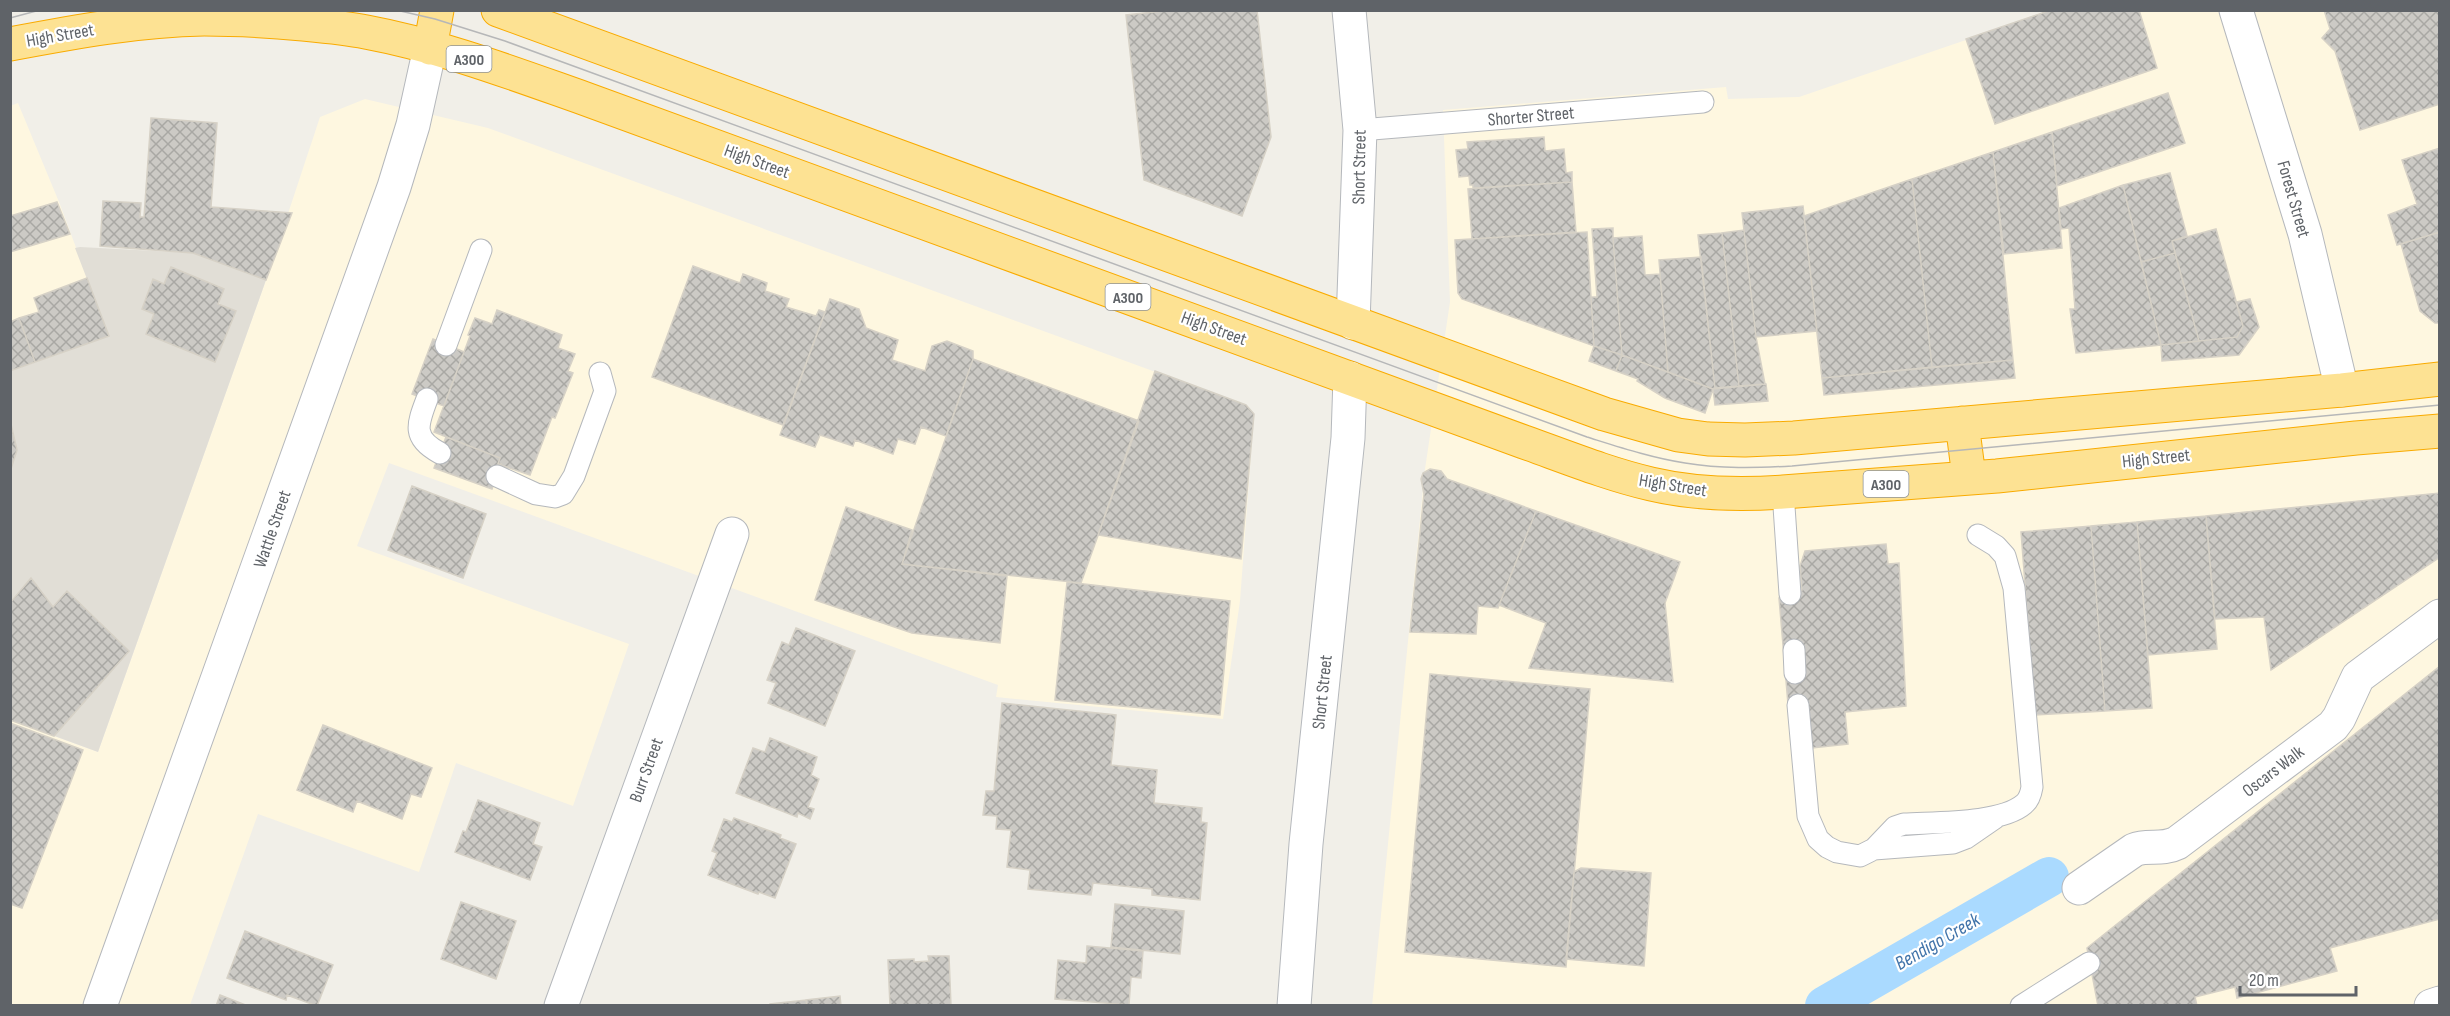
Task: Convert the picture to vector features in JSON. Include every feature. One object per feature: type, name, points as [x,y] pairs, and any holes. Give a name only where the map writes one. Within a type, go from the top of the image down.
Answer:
[{"type":"highway","points":[[430,48],[437,10]]},
{"type":"highway","points":[[498,10],[1604,414],[1678,435],[1745,440],[2342,390],[2439,379]]},
{"type":"highway","name":"High Street","points":[[10,44],[139,23],[203,19],[265,21],[339,28],[366,32],[430,48],[583,98],[1524,442],[1651,484],[1677,489],[1751,494],[1783,492],[1970,477],[2439,431]]},
{"type":"highway","points":[[1350,378],[1353,323]]},
{"type":"highway","points":[[2342,390],[2356,438]]},
{"type":"highway","points":[[1962,423],[1970,477]]},
{"type":"street","name":"Short Street","points":[[1350,10],[1360,130],[1353,323]]},
{"type":"street","name":"Forest Street","points":[[2236,10],[2305,234],[2342,390]]},
{"type":"street","name":"Wattle Street","points":[[100,1005],[388,206],[412,125],[430,48]]},
{"type":"street","name":"Short Street","points":[[1294,1005],[1306,844],[1348,438],[1350,378]]},
{"type":"street","name":"Burr Street","points":[[561,1005],[732,534]]},
{"type":"street","name":"Oscars Walk","points":[[2079,888],[2140,847],[2165,849],[2177,843],[2333,726],[2358,677],[2439,616]]},
{"type":"street","points":[[2431,1005],[2439,1003]]},
{"type":"lane","name":"Shorter Street","points":[[1360,130],[1703,102]]},
{"type":"lane","points":[[446,345],[481,250]]},
{"type":"lane","points":[[497,476],[536,495],[555,497],[563,494],[574,476],[605,391],[600,373]]},
{"type":"lane","points":[[427,399],[418,429],[424,442],[440,453]]},
{"type":"lane","points":[[1783,492],[1790,594]]},
{"type":"lane","points":[[1798,705],[1808,816],[1812,830],[1818,839],[1837,852],[1860,856],[1874,849],[1960,842],[1996,818],[2024,804],[2032,787],[2014,588],[2005,556],[1996,546],[1978,535]]},
{"type":"lane","points":[[1794,650],[1796,673]]},
{"type":"lane","points":[[2021,1005],[2089,963]]},
{"type":"lane","points":[[2041,1005],[2053,986]]},
{"type":"shaded area","points":[[2051,11],[2439,11],[2439,1005],[1372,1006],[1425,469],[1450,302],[1443,110],[1726,87],[1728,99],[1799,97]]},
{"type":"shaded area","points":[[365,99],[488,128],[1246,405],[1254,414],[1240,601],[1223,719],[996,697],[998,685],[389,463],[357,546],[629,644],[573,806],[456,763],[419,872],[258,814],[190,1005],[11,1005],[10,720],[98,752],[266,280],[320,117]]},
{"type":"shaded area","points":[[18,103],[59,202],[109,336],[11,371],[10,106]]},
{"type":"shaded area","points":[[75,248],[193,253],[266,280],[98,752],[11,720],[11,371],[109,336]]},
{"type":"building","points":[[1173,10],[1257,10],[1271,137],[1242,216],[1144,180],[1126,15]]},
{"type":"building","points":[[2051,10],[2139,10],[2157,68],[1995,124],[1966,39]]},
{"type":"building","points":[[2324,10],[2440,10],[2440,104],[2360,130],[2335,51],[2322,38],[2330,29]]},
{"type":"building","points":[[2168,93],[2185,143],[2057,186],[2052,132]]},
{"type":"building","points":[[151,118],[217,123],[211,207],[292,213],[266,280],[193,253],[100,246],[103,201],[141,203],[140,217],[144,217]]},
{"type":"building","points":[[2052,132],[2062,248],[2004,254],[1993,152]]},
{"type":"building","points":[[1544,137],[1545,151],[1564,149],[1566,173],[1572,172],[1572,182],[1473,188],[1473,185],[1470,185],[1469,176],[1459,177],[1456,150],[1468,149],[1467,142]]},
{"type":"building","points":[[2440,148],[2440,232],[2397,245],[2388,215],[2417,204],[2402,160]]},
{"type":"building","points":[[1993,152],[2013,360],[1932,367],[1912,179]]},
{"type":"building","points":[[2170,173],[2187,236],[2172,241],[2175,253],[2141,262],[2123,185]]},
{"type":"building","points":[[1912,179],[1932,367],[1822,378],[1804,216]]},
{"type":"building","points":[[1572,182],[1576,232],[1472,239],[1468,189]]},
{"type":"building","points":[[2123,185],[2161,345],[2076,353],[2070,309],[2075,309],[2069,228],[2061,229],[2059,208]]},
{"type":"building","points":[[57,202],[70,234],[10,252],[10,216]]},
{"type":"building","points":[[1803,206],[1817,331],[1756,337],[1742,213]]},
{"type":"building","points":[[1613,228],[1622,355],[1594,346],[1591,297],[1597,297],[1592,229]]},
{"type":"building","points":[[2216,229],[2243,326],[2237,337],[2199,341],[2172,241]]},
{"type":"building","points":[[1744,230],[1756,337],[1765,384],[1739,386],[1722,233]]},
{"type":"building","points":[[1587,232],[1594,346],[1462,299],[1458,293],[1455,240]]},
{"type":"building","points":[[2440,232],[2440,323],[2435,323],[2420,311],[2401,244]]},
{"type":"building","points":[[1722,233],[1739,386],[1715,388],[1698,235]]},
{"type":"building","points":[[1642,236],[1645,275],[1660,274],[1668,372],[1622,355],[1613,238]]},
{"type":"building","points":[[2175,253],[2199,341],[2161,345],[2141,262]]},
{"type":"building","points":[[1701,257],[1715,388],[1713,389],[1668,372],[1659,260]]},
{"type":"building","points":[[693,266],[740,283],[743,274],[767,283],[765,291],[789,299],[786,307],[816,316],[819,310],[825,312],[783,425],[652,377]]},
{"type":"building","points":[[171,267],[224,289],[218,304],[236,311],[215,362],[146,334],[154,314],[142,309],[153,279],[164,284]]},
{"type":"building","points":[[87,278],[109,336],[35,362],[19,318],[39,312],[34,298]]},
{"type":"building","points":[[830,299],[859,309],[866,328],[898,340],[892,360],[925,371],[932,346],[947,341],[973,351],[973,359],[946,436],[921,427],[915,444],[898,439],[893,454],[855,440],[853,446],[820,435],[815,447],[780,435]]},
{"type":"building","points":[[2250,299],[2259,327],[2239,355],[2162,361],[2161,345],[2237,337],[2243,326],[2236,302]]},
{"type":"building","points":[[497,310],[562,335],[558,348],[575,354],[568,371],[573,373],[555,418],[552,417],[530,475],[498,464],[500,458],[434,432],[475,318],[492,324]]},
{"type":"building","points":[[19,318],[35,362],[10,371],[10,322]]},
{"type":"building","points":[[433,339],[464,352],[444,406],[412,394]]},
{"type":"building","points":[[1594,346],[1622,355],[1616,371],[1589,361]]},
{"type":"building","points":[[1622,355],[1713,389],[1705,413],[1665,398],[1637,381],[1638,379],[1616,371]]},
{"type":"building","points":[[973,359],[1139,421],[1081,583],[902,564]]},
{"type":"building","points":[[2013,360],[2015,378],[1824,395],[1822,378]]},
{"type":"building","points":[[1155,371],[1246,405],[1254,414],[1241,559],[1098,535]]},
{"type":"building","points":[[1766,384],[1768,401],[1715,405],[1713,389]]},
{"type":"building","points":[[10,420],[17,450],[10,472]]},
{"type":"building","points":[[446,437],[500,458],[498,464],[501,464],[492,489],[434,468]]},
{"type":"building","points":[[1430,469],[1441,471],[1447,479],[1536,511],[1498,608],[1478,606],[1476,634],[1410,632],[1424,494],[1421,479],[1423,473]]},
{"type":"building","points":[[412,486],[486,514],[463,578],[388,550]]},
{"type":"building","points":[[2440,493],[2440,557],[2271,670],[2264,617],[2215,619],[2206,516]]},
{"type":"building","points":[[846,507],[912,530],[902,564],[1007,576],[1000,643],[912,633],[815,600]]},
{"type":"building","points":[[1536,511],[1680,562],[1665,603],[1673,682],[1529,668],[1546,623],[1499,605]]},
{"type":"building","points":[[2206,516],[2217,649],[2148,655],[2137,522]]},
{"type":"building","points":[[2137,522],[2152,708],[2105,711],[2091,526]]},
{"type":"building","points":[[2091,526],[2105,711],[2035,715],[2021,532]]},
{"type":"building","points":[[1886,544],[1888,564],[1899,563],[1906,706],[1845,712],[1848,744],[1812,748],[1788,704],[1779,598],[1795,596],[1794,591],[1802,590],[1800,566],[1805,551]]},
{"type":"building","points":[[31,578],[53,607],[67,591],[129,651],[54,736],[10,720],[10,603]]},
{"type":"building","points":[[1067,582],[1230,601],[1220,715],[1055,700]]},
{"type":"building","points":[[796,628],[855,651],[825,726],[768,703],[776,683],[767,680],[782,642],[789,645]]},
{"type":"building","points":[[2440,666],[2440,919],[2330,948],[2337,971],[2237,998],[2235,987],[2195,997],[2197,1006],[2098,1006],[2087,948]]},
{"type":"building","points":[[1430,674],[1590,689],[1566,967],[1405,952]]},
{"type":"building","points":[[1002,703],[1116,715],[1111,765],[1157,770],[1154,803],[1202,808],[1201,822],[1207,823],[1200,900],[1152,895],[1152,889],[1093,883],[1091,895],[1028,889],[1030,870],[1007,867],[1011,830],[996,829],[997,816],[983,815],[986,791],[994,791]]},
{"type":"building","points":[[10,723],[83,750],[22,908],[10,904]]},
{"type":"building","points":[[323,725],[432,768],[421,797],[411,794],[402,819],[357,801],[353,812],[297,790]]},
{"type":"building","points":[[770,738],[817,757],[811,775],[819,779],[808,807],[814,809],[810,819],[798,813],[797,817],[736,793],[753,748],[765,752]]},
{"type":"building","points":[[478,800],[540,823],[533,844],[542,847],[530,880],[455,852],[463,831],[466,832]]},
{"type":"building","points":[[734,818],[781,835],[780,838],[796,844],[775,898],[708,875],[717,853],[712,851],[724,819],[732,822]]},
{"type":"building","points":[[1581,868],[1651,873],[1644,966],[1566,959],[1574,872]]},
{"type":"building","points":[[461,902],[516,921],[496,979],[441,959]]},
{"type":"building","points":[[1115,904],[1184,911],[1180,954],[1111,947]]},
{"type":"building","points":[[245,931],[333,965],[317,1006],[287,995],[286,1000],[227,978]]},
{"type":"building","points":[[1087,946],[1143,951],[1141,978],[1131,977],[1129,1005],[1055,999],[1058,960],[1086,963]]},
{"type":"building","points":[[928,956],[949,956],[951,1006],[890,1006],[888,960],[929,961]]},
{"type":"building","points":[[220,995],[248,1006],[216,1006]]},
{"type":"building","points":[[840,996],[841,1006],[807,1006],[806,1000]]},
{"type":"building","points":[[806,1000],[807,1006],[770,1006],[770,1004]]},
{"type":"waterway","name":"Bendigo Creek","points":[[1825,1006],[2049,877]]},
{"type":"tram line","points":[[10,18],[40,10]]},
{"type":"tram line","points":[[396,10],[435,19],[505,41],[1587,437],[1673,461],[1725,467],[1792,466],[2440,405]]}]
